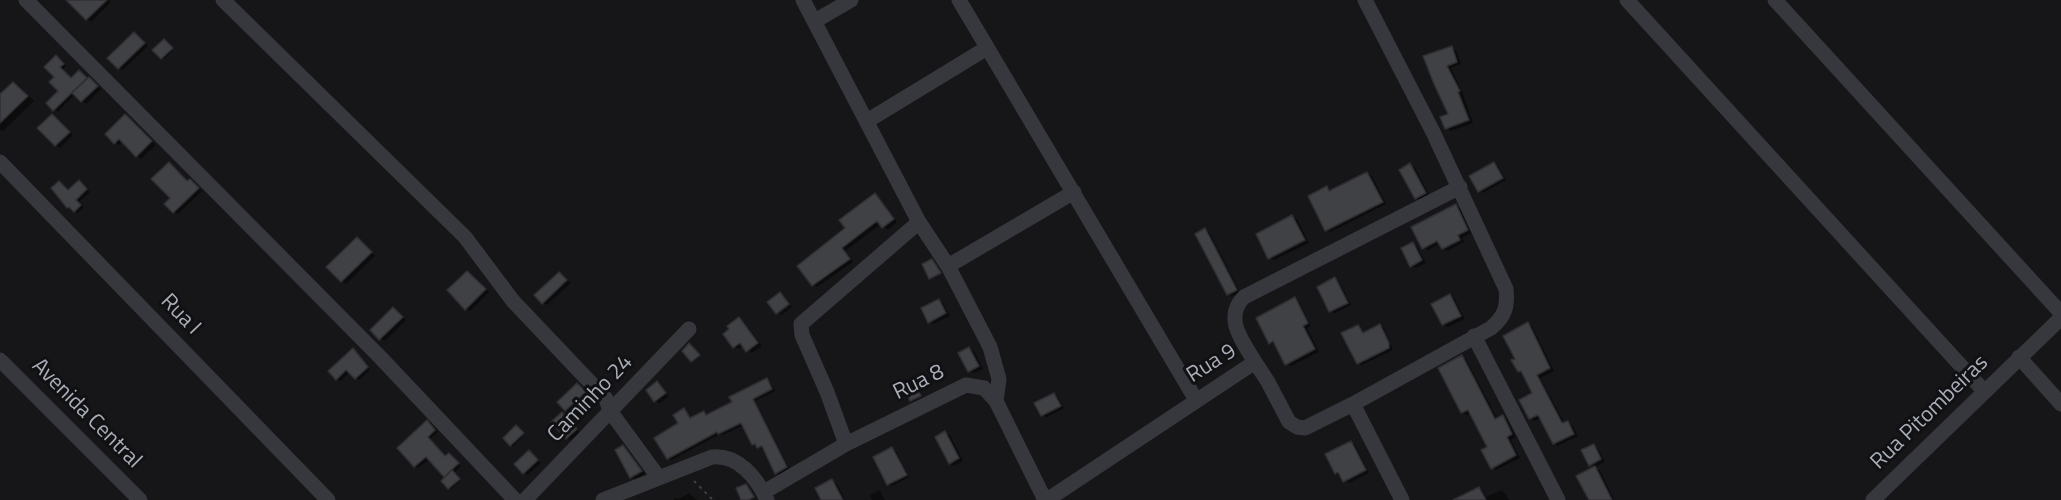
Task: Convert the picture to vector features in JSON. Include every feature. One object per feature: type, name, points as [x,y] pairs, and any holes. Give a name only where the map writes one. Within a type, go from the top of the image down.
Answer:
[{"type":"street","points":[[26,0],[380,357],[515,500]]},
{"type":"street","points":[[223,0],[465,237],[513,301],[606,399],[610,411],[659,478]]},
{"type":"street","points":[[804,0],[919,222],[948,266],[990,347],[999,389],[996,401],[1046,500]]},
{"type":"street","points":[[815,21],[850,0]]},
{"type":"street","points":[[958,0],[1196,400]]},
{"type":"street","points":[[1365,0],[1460,187],[1506,289],[1507,299],[1504,316],[1491,328],[1353,404],[1402,500]]},
{"type":"street","points":[[1627,0],[1984,391]]},
{"type":"street","points":[[1775,0],[2061,314]]},
{"type":"street","points":[[867,121],[987,48]]},
{"type":"street","name":"Rua I","points":[[0,162],[328,500]]},
{"type":"street","points":[[1255,362],[1233,320],[1235,310],[1244,297],[1460,187]]},
{"type":"street","points":[[948,266],[1074,192]]},
{"type":"street","points":[[846,444],[827,392],[802,335],[801,324],[919,222]]},
{"type":"street","name":"Rua Pitombeiras","points":[[1873,500],[2061,318]]},
{"type":"street","name":"Caminho 24","points":[[525,500],[689,329]]},
{"type":"street","points":[[1474,336],[1558,500]]},
{"type":"street","points":[[2019,357],[2061,404]]},
{"type":"street","name":"Avenida Central","points":[[0,360],[140,500]]},
{"type":"street","name":"Rua 9","points":[[1046,500],[1255,362],[1269,382],[1289,422],[1297,427],[1305,428],[1353,404]]},
{"type":"street","points":[[966,385],[996,369]]},
{"type":"street","name":"Rua 8","points":[[765,496],[846,444],[966,385],[984,388],[996,401]]},
{"type":"street","points":[[603,500],[712,457],[722,456],[731,458],[749,472],[765,496]]},
{"type":"path","points":[[682,469],[713,500]]},
{"type":"building","points":[[66,0],[107,0],[86,20]]},
{"type":"building","points":[[134,32],[145,43],[118,69],[107,58]]},
{"type":"building","points":[[164,39],[173,48],[161,59],[152,50]]},
{"type":"building","points":[[1452,46],[1457,62],[1447,66],[1460,91],[1458,92],[1469,120],[1445,129],[1440,117],[1448,114],[1423,56]]},
{"type":"building","points":[[56,55],[64,64],[60,67],[71,78],[79,70],[87,78],[53,111],[46,103],[58,91],[49,82],[54,77],[44,67]]},
{"type":"building","points":[[89,77],[98,86],[81,102],[72,93]]},
{"type":"building","points":[[13,82],[28,96],[0,123],[0,94]]},
{"type":"building","points":[[52,114],[70,132],[55,146],[37,128]]},
{"type":"building","points":[[125,114],[152,141],[136,157],[119,139],[114,144],[105,134]]},
{"type":"building","points":[[169,162],[187,181],[190,179],[199,188],[173,213],[164,204],[170,198],[151,179]]},
{"type":"building","points":[[1494,162],[1503,178],[1478,192],[1469,176]]},
{"type":"building","points":[[1410,163],[1426,193],[1415,199],[1399,170]]},
{"type":"building","points":[[1367,172],[1383,202],[1325,231],[1308,196],[1327,186],[1329,191]]},
{"type":"building","points":[[79,180],[87,189],[76,200],[81,205],[74,212],[69,207],[67,208],[51,188],[59,181],[68,190]]},
{"type":"building","points":[[875,193],[894,219],[882,228],[877,221],[842,248],[850,259],[812,286],[797,266],[845,228],[839,220]]},
{"type":"building","points":[[1456,204],[1468,230],[1458,235],[1460,240],[1442,249],[1437,241],[1422,249],[1411,227]]},
{"type":"building","points":[[1292,215],[1305,240],[1268,259],[1256,234]]},
{"type":"building","points":[[1205,228],[1237,290],[1227,295],[1195,234]]},
{"type":"building","points":[[357,237],[372,252],[341,282],[326,267]]},
{"type":"building","points":[[1413,242],[1422,260],[1410,267],[1401,248]]},
{"type":"building","points":[[932,259],[941,273],[929,279],[922,264]]},
{"type":"building","points":[[467,271],[486,289],[465,310],[447,290]]},
{"type":"building","points":[[559,272],[567,280],[542,304],[534,295]]},
{"type":"building","points":[[1335,277],[1348,303],[1329,312],[1317,287]]},
{"type":"building","points":[[780,292],[789,304],[776,314],[767,302]]},
{"type":"building","points":[[1450,294],[1461,316],[1442,325],[1431,304]]},
{"type":"building","points":[[1295,297],[1308,323],[1303,326],[1315,349],[1285,365],[1273,341],[1269,344],[1256,318]]},
{"type":"building","points":[[939,299],[946,313],[928,323],[921,308]]},
{"type":"building","points":[[393,307],[403,317],[379,340],[370,330]]},
{"type":"building","points":[[739,317],[758,343],[746,352],[740,343],[733,348],[723,334],[729,329],[727,326]]},
{"type":"building","points":[[1528,322],[1550,368],[1537,375],[1562,423],[1568,421],[1574,434],[1553,444],[1538,415],[1529,419],[1519,400],[1532,393],[1521,371],[1518,372],[1511,360],[1515,359],[1503,336]]},
{"type":"building","points":[[1380,324],[1389,348],[1357,364],[1341,333],[1358,325],[1363,333]]},
{"type":"building","points":[[689,343],[700,355],[691,362],[682,351]]},
{"type":"building","points":[[969,347],[979,366],[968,372],[958,353]]},
{"type":"building","points":[[353,348],[368,367],[355,379],[346,370],[336,380],[328,371]]},
{"type":"building","points":[[1462,355],[1495,419],[1503,415],[1512,434],[1507,437],[1516,455],[1491,469],[1481,450],[1487,447],[1468,410],[1461,413],[1438,368]]},
{"type":"building","points":[[767,378],[772,389],[753,399],[787,467],[775,474],[762,446],[757,448],[755,444],[752,445],[741,423],[718,434],[717,432],[667,459],[654,438],[678,423],[673,415],[684,408],[690,418],[704,411],[706,415],[732,402],[729,397]]},
{"type":"building","points":[[657,381],[666,393],[654,402],[646,390]]},
{"type":"building","points":[[913,381],[921,396],[910,401],[903,386]]},
{"type":"building","points":[[577,383],[586,392],[565,411],[557,402]]},
{"type":"building","points":[[1054,393],[1061,406],[1041,416],[1034,403]]},
{"type":"building","points":[[562,412],[577,429],[566,439],[551,422]]},
{"type":"building","points":[[427,420],[435,430],[428,437],[445,456],[449,453],[459,463],[444,477],[426,457],[414,467],[397,448]]},
{"type":"building","points":[[516,425],[524,433],[510,446],[503,438]]},
{"type":"building","points":[[945,431],[959,458],[949,464],[935,437]]},
{"type":"building","points":[[1351,441],[1366,470],[1343,482],[1338,472],[1335,474],[1325,454]]},
{"type":"building","points":[[1594,444],[1601,459],[1589,466],[1581,450]]},
{"type":"building","points":[[623,445],[642,471],[630,478],[615,450]]},
{"type":"building","points":[[892,447],[907,475],[887,485],[873,457]]},
{"type":"building","points":[[529,450],[538,460],[523,474],[514,464]]},
{"type":"building","points":[[1595,466],[1612,500],[1589,500],[1576,476]]},
{"type":"building","points":[[452,470],[460,479],[448,489],[441,481]]},
{"type":"building","points":[[832,479],[843,500],[821,500],[815,488]]},
{"type":"building","points":[[746,484],[754,497],[741,500],[736,488]]},
{"type":"building","points":[[1479,487],[1486,500],[1453,500]]}]
